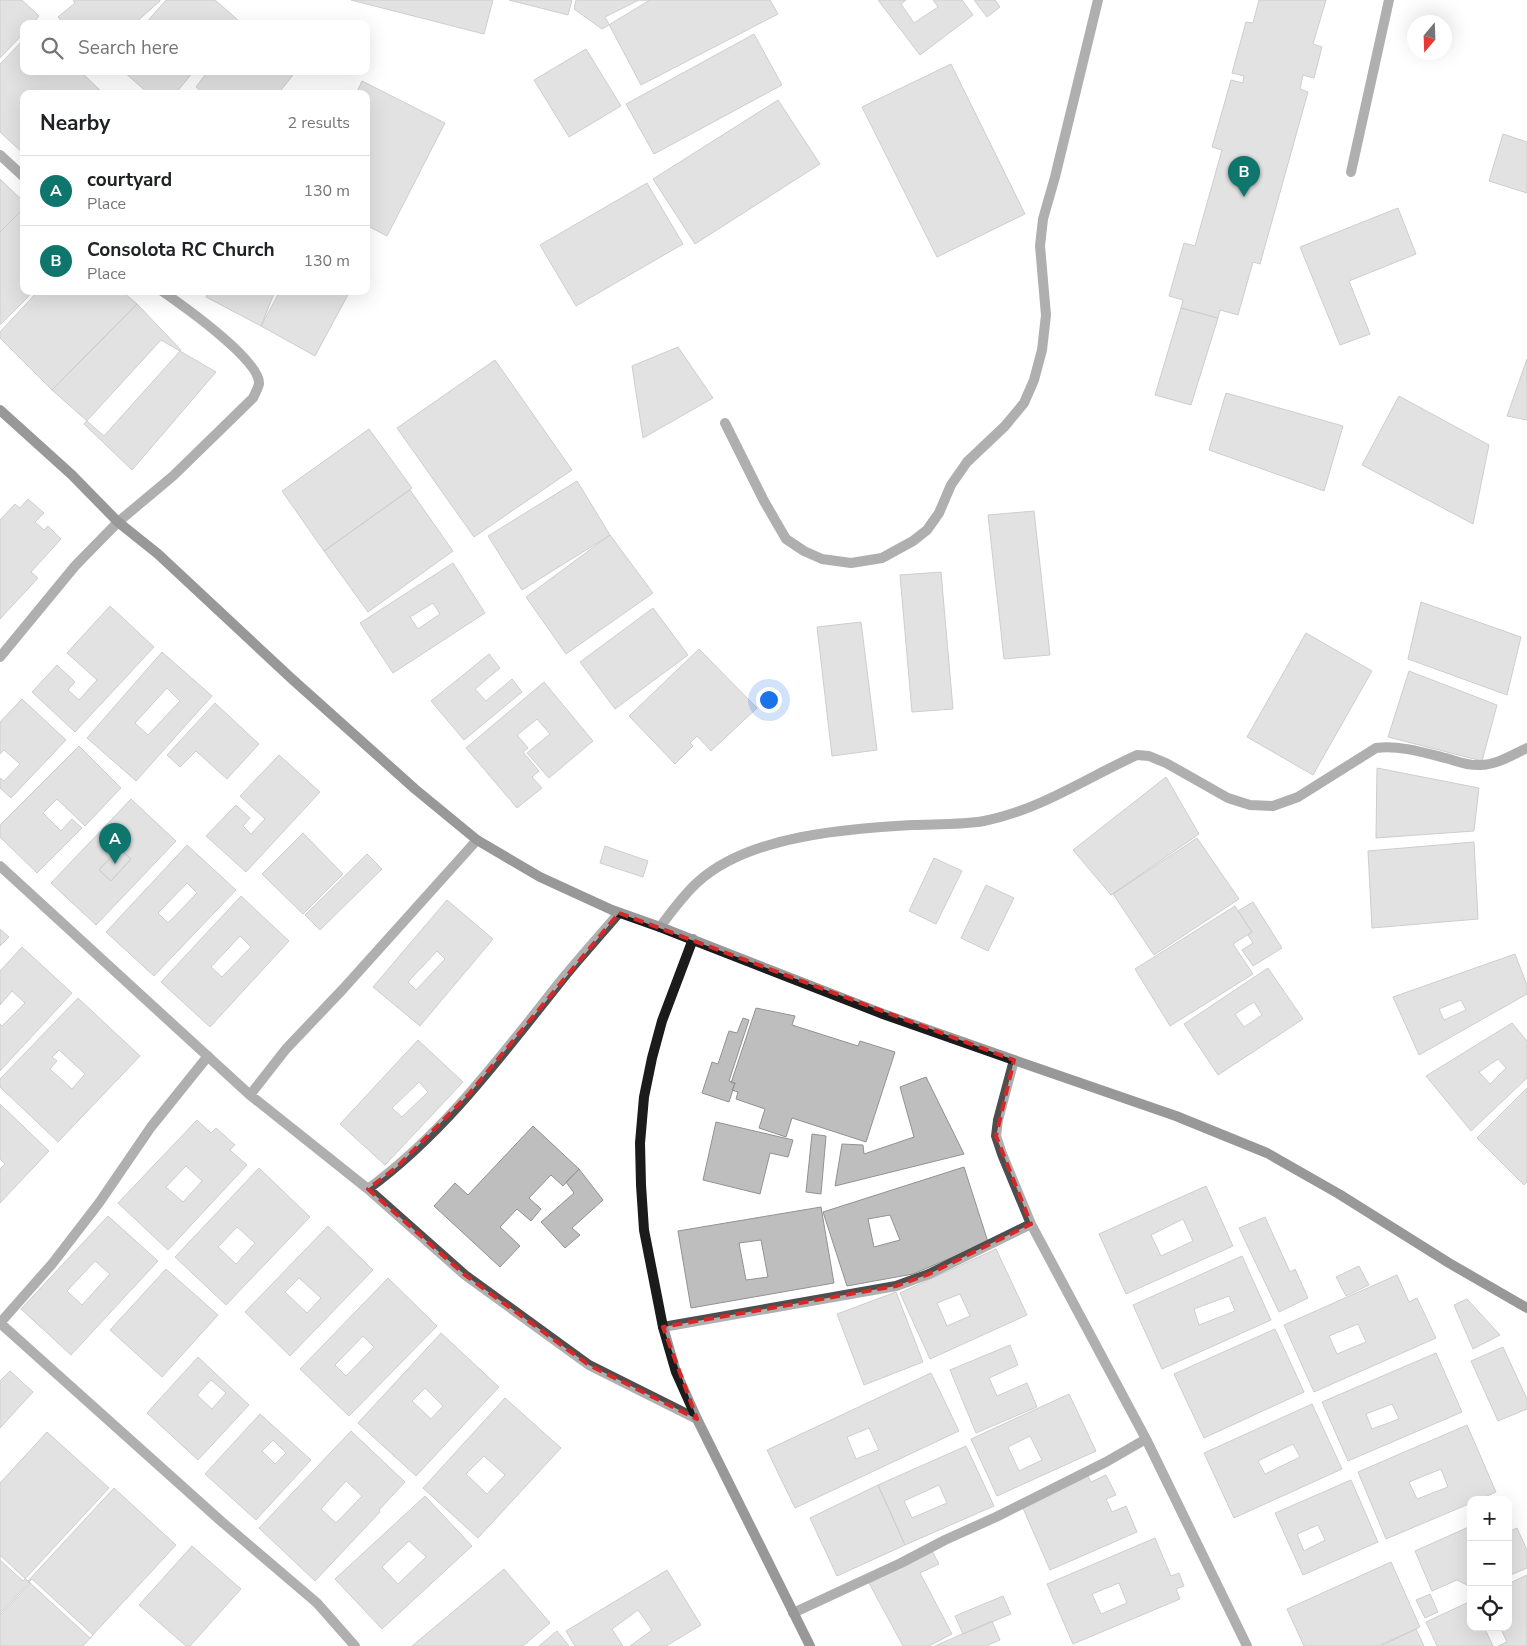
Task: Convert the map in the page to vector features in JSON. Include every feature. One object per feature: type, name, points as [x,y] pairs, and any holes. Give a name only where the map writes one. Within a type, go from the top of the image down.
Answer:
[{"type":"street","points":[[725,423],[764,501],[786,539],[804,551],[822,559],[851,563],[882,558],[913,541],[927,530],[939,513],[951,485],[967,462],[1005,426],[1024,402],[1034,380],[1042,350],[1046,315],[1040,246],[1043,219],[1098,0]]},
{"type":"street","points":[[1351,172],[1388,0]]},
{"type":"street","points":[[0,155],[20,173]]},
{"type":"street","points":[[0,657],[75,566],[118,522],[173,476],[253,398],[259,383],[255,370],[247,360],[206,323],[168,295]]},
{"type":"street","points":[[0,410],[72,475],[118,522],[158,554],[415,789],[477,840],[540,877],[619,913],[693,939],[883,1014],[1176,1116],[1267,1153],[1339,1194],[1527,1308]]},
{"type":"street","points":[[660,927],[677,905],[700,881],[729,860],[768,846],[831,831],[984,821],[1036,806],[1137,755],[1149,756],[1166,763],[1228,798],[1250,805],[1272,806],[1298,797],[1376,748],[1390,746],[1424,752],[1464,764],[1480,765],[1500,761],[1527,748]]},
{"type":"street","points":[[250,1094],[286,1049],[355,976],[477,840]]},
{"type":"street","points":[[0,866],[250,1094],[368,1189],[465,1275],[589,1365],[697,1419]]},
{"type":"street","points":[[368,1189],[397,1167],[431,1136],[496,1064],[565,975],[619,913]]},
{"type":"street","points":[[693,939],[662,1021],[644,1097],[640,1143],[640,1185],[644,1230],[663,1327],[676,1372],[697,1419],[810,1646]]},
{"type":"street","points":[[208,1056],[151,1127],[99,1203],[58,1256],[0,1322],[222,1522],[317,1603],[355,1646]]},
{"type":"street","points":[[1014,1060],[998,1120],[996,1136],[1002,1154],[1031,1224],[1146,1439],[1247,1646]]},
{"type":"street","points":[[663,1327],[896,1286],[929,1274],[1031,1224]]},
{"type":"street","points":[[793,1613],[901,1563],[1106,1462],[1146,1439]]},
{"type":"highlighted area","points":[[619,913],[1014,1060],[996,1136],[1031,1224],[929,1274],[896,1286],[663,1327],[697,1419],[589,1365],[465,1275],[368,1189],[397,1167],[469,1094]]},
{"type":"building","points":[[0,0],[22,0],[39,16],[36,20],[20,20],[20,37],[0,58]]},
{"type":"building","points":[[73,0],[160,0],[139,20],[61,20],[58,17],[75,3]]},
{"type":"building","points":[[166,0],[215,0],[238,20],[148,20]]},
{"type":"building","points":[[351,0],[493,0],[484,34]]},
{"type":"building","points":[[509,0],[572,0],[568,15]]},
{"type":"building","points":[[576,0],[650,0],[602,29],[574,9]]},
{"type":"building","points":[[639,0],[770,0],[778,14],[641,85],[605,17]]},
{"type":"building","points":[[878,0],[906,0],[901,4],[914,23],[938,7],[933,0],[962,0],[973,15],[920,55]]},
{"type":"building","points":[[974,0],[995,0],[1000,7],[987,17]]},
{"type":"building","points":[[1259,0],[1326,0],[1313,44],[1322,47],[1314,78],[1303,75],[1300,89],[1308,92],[1260,264],[1253,262],[1238,315],[1220,310],[1218,318],[1181,308],[1183,300],[1169,296],[1184,243],[1195,246],[1222,150],[1212,147],[1231,80],[1243,83],[1244,76],[1232,73],[1246,22],[1253,23]]},
{"type":"building","points":[[754,34],[782,85],[654,154],[626,104]]},
{"type":"building","points":[[20,43],[20,75],[84,75],[100,90],[20,90],[20,150],[0,132],[0,64]]},
{"type":"building","points":[[586,49],[621,106],[569,137],[534,80]]},
{"type":"building","points":[[951,64],[1025,214],[937,257],[862,107]]},
{"type":"building","points":[[128,75],[191,75],[178,90],[144,90]]},
{"type":"building","points":[[205,75],[293,75],[281,90],[200,90],[196,87]]},
{"type":"building","points":[[362,81],[445,123],[387,236],[370,227],[370,90],[358,90]]},
{"type":"building","points":[[778,100],[820,164],[695,244],[653,179]]},
{"type":"building","points":[[1503,134],[1527,142],[1527,193],[1489,181]]},
{"type":"building","points":[[0,179],[20,198],[20,212],[0,232]]},
{"type":"building","points":[[647,183],[683,244],[576,306],[540,245]]},
{"type":"building","points":[[1398,208],[1416,254],[1349,281],[1370,334],[1340,345],[1300,247]]},
{"type":"building","points":[[20,212],[20,295],[30,295],[0,325],[0,232]]},
{"type":"building","points":[[34,295],[127,295],[137,304],[52,390],[0,338],[0,332]]},
{"type":"building","points":[[207,295],[273,295],[261,326],[206,297]]},
{"type":"building","points":[[278,295],[348,295],[315,356],[261,326]]},
{"type":"building","points":[[137,304],[181,350],[104,436],[52,390]]},
{"type":"building","points":[[1181,308],[1218,318],[1191,405],[1155,395]]},
{"type":"building","points":[[161,340],[216,372],[132,470],[84,424]]},
{"type":"building","points":[[678,347],[713,398],[643,438],[632,366]]},
{"type":"building","points":[[1527,359],[1527,420],[1507,416]]},
{"type":"building","points":[[495,360],[572,470],[474,537],[397,428]]},
{"type":"building","points":[[1226,393],[1343,426],[1324,491],[1209,450]]},
{"type":"building","points":[[1399,396],[1489,445],[1473,524],[1362,465]]},
{"type":"building","points":[[369,429],[412,488],[324,551],[282,491]]},
{"type":"building","points":[[577,481],[610,535],[522,590],[488,536]]},
{"type":"building","points":[[410,490],[453,551],[368,612],[324,551]]},
{"type":"building","points":[[28,499],[44,513],[35,522],[44,530],[48,526],[61,539],[31,572],[38,578],[0,619],[0,520],[15,504],[20,508]]},
{"type":"building","points":[[1034,511],[1050,655],[1004,659],[988,515]]},
{"type":"building","points":[[610,535],[653,593],[566,654],[526,597]]},
{"type":"building","points":[[453,563],[485,613],[393,673],[360,623]],"holes":[[[433,603],[440,614],[418,629],[410,617]]]},
{"type":"building","points":[[941,572],[953,709],[912,712],[900,575]]},
{"type":"building","points":[[1421,602],[1521,637],[1507,695],[1408,659]]},
{"type":"building","points":[[110,606],[154,647],[75,732],[32,692],[57,665],[75,682],[68,690],[79,700],[97,680],[67,653]]},
{"type":"building","points":[[653,608],[688,655],[615,709],[580,662]]},
{"type":"building","points":[[861,622],[877,750],[832,756],[817,627]]},
{"type":"building","points":[[1306,633],[1372,671],[1313,775],[1247,737]]},
{"type":"building","points":[[699,649],[757,708],[711,751],[697,736],[690,743],[693,746],[675,764],[629,716]]},
{"type":"building","points":[[162,652],[212,696],[136,781],[87,738]],"holes":[[[167,688],[180,701],[148,735],[135,723]]]},
{"type":"building","points":[[489,654],[500,668],[475,689],[486,701],[512,679],[522,692],[464,740],[431,701]]},
{"type":"building","points":[[1409,671],[1497,705],[1482,761],[1388,737]]},
{"type":"building","points":[[544,682],[593,741],[549,778],[527,753],[550,734],[537,719],[517,735],[528,748],[523,752],[539,771],[532,777],[542,788],[517,808],[466,748]]},
{"type":"building","points":[[22,699],[66,740],[11,798],[0,788],[0,778],[4,781],[20,764],[4,750],[0,754],[0,722]]},
{"type":"building","points":[[215,703],[259,744],[227,779],[196,751],[180,767],[167,755]]},
{"type":"building","points":[[79,746],[121,788],[85,826],[57,799],[43,813],[61,831],[72,819],[82,828],[37,873],[0,837],[0,825]]},
{"type":"building","points":[[279,755],[320,792],[246,872],[206,836],[236,805],[250,818],[243,826],[251,834],[265,819],[240,796]]},
{"type":"building","points":[[1377,768],[1479,788],[1474,831],[1376,838]]},
{"type":"building","points":[[1166,777],[1199,834],[1111,895],[1073,850]]},
{"type":"building","points":[[131,799],[176,841],[96,925],[51,883]],"holes":[[[119,848],[131,859],[111,881],[99,870]]]},
{"type":"building","points":[[303,833],[343,874],[303,914],[262,874]]},
{"type":"building","points":[[1197,838],[1239,899],[1154,955],[1113,894]]},
{"type":"building","points":[[1474,842],[1478,919],[1372,928],[1368,851]]},
{"type":"building","points":[[187,845],[236,890],[154,976],[106,932]],"holes":[[[187,883],[197,893],[168,923],[158,913]]]},
{"type":"building","points":[[605,846],[648,861],[643,877],[600,863]]},
{"type":"building","points":[[119,848],[131,859],[111,881],[99,870]]},
{"type":"building","points":[[367,854],[382,869],[320,930],[305,915]]},
{"type":"building","points":[[934,858],[962,871],[936,924],[909,911]]},
{"type":"building","points":[[986,885],[1014,898],[988,951],[961,938]]},
{"type":"building","points":[[241,896],[289,941],[210,1027],[161,982]],"holes":[[[240,936],[251,947],[222,977],[211,967]]]},
{"type":"building","points":[[447,900],[493,939],[420,1026],[373,987]],"holes":[[[437,951],[445,959],[416,990],[408,982]]]},
{"type":"building","points":[[1253,902],[1282,948],[1253,966],[1242,950],[1253,943],[1248,935],[1252,932],[1238,911]]},
{"type":"building","points":[[1235,906],[1252,932],[1233,944],[1253,974],[1170,1026],[1135,969]]},
{"type":"building","points":[[0,929],[9,937],[0,946]]},
{"type":"building","points":[[22,947],[72,993],[0,1071],[0,1024],[2,1026],[25,1003],[12,991],[0,1005],[0,971]]},
{"type":"building","points":[[1515,954],[1527,985],[1527,994],[1419,1055],[1393,997]],"holes":[[[1461,1000],[1466,1010],[1444,1020],[1439,1009]]]},
{"type":"building","points":[[1268,968],[1303,1019],[1218,1075],[1184,1024]],"holes":[[[1254,1002],[1262,1015],[1244,1027],[1235,1014]]]},
{"type":"building","points":[[78,998],[140,1056],[58,1142],[0,1087],[0,1079]],"holes":[[[59,1050],[85,1074],[72,1089],[50,1069],[57,1061],[52,1057]]]},
{"type":"building","points":[[756,1008],[795,1016],[792,1025],[858,1046],[860,1041],[895,1052],[866,1142],[792,1118],[786,1137],[759,1128],[765,1109],[736,1099],[738,1092],[732,1090],[735,1083],[731,1083]]},
{"type":"building","points":[[743,1018],[749,1020],[729,1081],[735,1083],[729,1102],[702,1093],[712,1062],[718,1064],[729,1031],[737,1033]]},
{"type":"building","points":[[1512,1023],[1527,1041],[1527,1078],[1471,1131],[1426,1076]],"holes":[[[1498,1059],[1506,1068],[1490,1084],[1479,1072]]]},
{"type":"building","points":[[418,1040],[463,1082],[385,1165],[340,1124]],"holes":[[[419,1082],[428,1092],[402,1117],[392,1108]]]},
{"type":"building","points":[[926,1077],[964,1154],[835,1186],[842,1144],[863,1145],[864,1154],[914,1137],[900,1087]]},
{"type":"building","points":[[1527,1088],[1527,1182],[1524,1185],[1477,1138]]},
{"type":"building","points":[[0,1104],[49,1151],[0,1203],[0,1169],[5,1164],[0,1159]]},
{"type":"building","points":[[197,1120],[211,1133],[216,1128],[235,1145],[230,1150],[247,1165],[168,1250],[118,1203]],"holes":[[[186,1166],[202,1181],[183,1202],[166,1187]]]},
{"type":"building","points":[[716,1122],[793,1140],[788,1157],[770,1153],[760,1194],[703,1180]]},
{"type":"building","points":[[533,1126],[579,1169],[563,1186],[551,1175],[529,1198],[541,1209],[531,1221],[517,1209],[500,1227],[520,1246],[500,1267],[434,1206],[455,1183],[468,1195]]},
{"type":"building","points":[[812,1134],[826,1136],[821,1194],[806,1192]]},
{"type":"building","points":[[964,1167],[988,1242],[913,1274],[847,1286],[823,1212]],"holes":[[[890,1215],[900,1240],[874,1247],[868,1219]]]},
{"type":"building","points":[[259,1168],[310,1217],[226,1305],[175,1257]],"holes":[[[237,1227],[255,1243],[236,1264],[218,1247]]]},
{"type":"building","points":[[579,1169],[603,1200],[572,1228],[580,1235],[565,1248],[541,1222],[574,1193],[566,1182]]},
{"type":"building","points":[[1206,1186],[1233,1246],[1126,1294],[1099,1234]],"holes":[[[1183,1219],[1193,1241],[1161,1256],[1151,1235]]]},
{"type":"building","points":[[821,1207],[834,1283],[691,1308],[678,1231]],"holes":[[[761,1240],[768,1277],[746,1280],[739,1243]]]},
{"type":"building","points":[[108,1216],[158,1261],[71,1355],[21,1309]],"holes":[[[95,1261],[110,1274],[82,1305],[67,1291]]]},
{"type":"building","points":[[1265,1217],[1290,1272],[1295,1269],[1308,1298],[1279,1312],[1239,1228]]},
{"type":"building","points":[[328,1226],[373,1270],[290,1356],[245,1312]],"holes":[[[299,1278],[321,1298],[307,1313],[285,1292]]]},
{"type":"building","points":[[996,1249],[1027,1315],[930,1359],[900,1293]],"holes":[[[960,1294],[970,1316],[947,1326],[937,1303]]]},
{"type":"building","points":[[1242,1256],[1271,1320],[1162,1369],[1133,1305]],"holes":[[[1229,1296],[1235,1311],[1199,1325],[1194,1309]]]},
{"type":"building","points":[[1359,1266],[1369,1285],[1346,1296],[1336,1277]]},
{"type":"building","points":[[166,1269],[218,1315],[162,1377],[110,1330]]},
{"type":"building","points":[[1397,1275],[1409,1302],[1417,1298],[1436,1338],[1314,1392],[1284,1325]],"holes":[[[1358,1324],[1366,1342],[1337,1354],[1329,1336]]]},
{"type":"building","points":[[388,1278],[437,1326],[349,1416],[300,1369]],"holes":[[[363,1336],[374,1347],[346,1376],[335,1365]]]},
{"type":"building","points":[[896,1292],[923,1362],[864,1385],[837,1314]]},
{"type":"building","points":[[1467,1299],[1500,1335],[1473,1349],[1454,1305]]},
{"type":"building","points":[[1275,1329],[1304,1392],[1204,1438],[1174,1374]]},
{"type":"building","points":[[441,1333],[499,1387],[416,1476],[358,1423]],"holes":[[[425,1388],[443,1406],[431,1419],[412,1401]]]},
{"type":"building","points":[[1010,1345],[1018,1365],[989,1378],[997,1396],[1027,1383],[1037,1407],[976,1433],[950,1370]]},
{"type":"building","points":[[1503,1347],[1527,1399],[1527,1409],[1498,1421],[1471,1361]]},
{"type":"building","points":[[1436,1353],[1462,1412],[1348,1461],[1322,1402]],"holes":[[[1392,1404],[1399,1419],[1372,1429],[1366,1414]]]},
{"type":"building","points":[[198,1357],[249,1405],[198,1460],[147,1413]],"holes":[[[211,1380],[226,1393],[212,1409],[197,1395]]]},
{"type":"building","points":[[10,1371],[33,1392],[0,1428],[0,1381]]},
{"type":"building","points":[[931,1373],[959,1431],[795,1508],[767,1450]],"holes":[[[869,1428],[879,1450],[856,1459],[847,1437]]]},
{"type":"building","points":[[1069,1394],[1096,1451],[997,1496],[971,1439]],"holes":[[[1030,1436],[1042,1460],[1019,1471],[1008,1447]]]},
{"type":"building","points":[[505,1398],[561,1448],[478,1538],[423,1488]],"holes":[[[484,1456],[505,1475],[487,1494],[466,1474]]]},
{"type":"building","points":[[1312,1404],[1342,1469],[1234,1518],[1204,1453]],"holes":[[[1293,1444],[1300,1457],[1265,1474],[1258,1461]]]},
{"type":"building","points":[[260,1414],[311,1460],[256,1520],[205,1474]],"holes":[[[273,1440],[286,1453],[275,1464],[262,1451]]]},
{"type":"building","points":[[1467,1425],[1496,1492],[1487,1496],[1467,1496],[1467,1505],[1386,1539],[1358,1472]],"holes":[[[1441,1469],[1448,1487],[1417,1499],[1409,1482]]]},
{"type":"building","points":[[351,1431],[405,1482],[379,1510],[380,1512],[315,1581],[259,1528]],"holes":[[[346,1481],[362,1496],[336,1523],[321,1509]]]},
{"type":"building","points":[[47,1432],[109,1488],[23,1581],[0,1560],[0,1483]]},
{"type":"building","points":[[966,1446],[994,1506],[905,1545],[878,1485]],"holes":[[[939,1485],[947,1503],[912,1518],[904,1501]]]},
{"type":"building","points":[[1106,1475],[1116,1495],[1106,1499],[1112,1512],[1126,1506],[1137,1532],[1050,1570],[1022,1506],[1088,1476],[1091,1482]]},
{"type":"building","points":[[1351,1480],[1378,1542],[1303,1575],[1275,1513]],"holes":[[[1318,1525],[1325,1540],[1304,1551],[1297,1534]]]},
{"type":"building","points":[[878,1485],[905,1545],[837,1576],[810,1518]]},
{"type":"building","points":[[114,1488],[176,1545],[90,1638],[28,1581]]},
{"type":"building","points":[[425,1496],[472,1546],[382,1629],[335,1579]],"holes":[[[409,1541],[426,1557],[398,1584],[382,1567]]]},
{"type":"building","points":[[1467,1528],[1467,1585],[1457,1580],[1432,1591],[1415,1551]]},
{"type":"building","points":[[1517,1528],[1527,1550],[1527,1568],[1512,1574],[1512,1541],[1512,1530]]},
{"type":"building","points":[[1155,1538],[1171,1576],[1179,1573],[1184,1586],[1176,1589],[1180,1599],[1073,1644],[1047,1584]],"holes":[[[1119,1583],[1127,1603],[1101,1614],[1092,1594]]]},
{"type":"building","points":[[192,1546],[241,1589],[190,1646],[186,1646],[139,1605]]},
{"type":"building","points":[[932,1551],[939,1564],[920,1573],[952,1634],[929,1646],[903,1646],[869,1583]]},
{"type":"building","points":[[0,1555],[30,1583],[0,1615]]},
{"type":"building","points":[[1391,1562],[1420,1627],[1378,1646],[1304,1646],[1287,1609]]},
{"type":"building","points":[[504,1569],[550,1623],[523,1646],[412,1646]]},
{"type":"building","points":[[667,1570],[701,1625],[666,1646],[630,1646],[652,1630],[638,1610],[612,1629],[623,1646],[575,1646],[566,1631]]},
{"type":"building","points":[[1527,1575],[1527,1646],[1498,1646],[1507,1642],[1502,1631],[1512,1631],[1512,1582]]},
{"type":"building","points":[[32,1579],[93,1635],[83,1646],[0,1646],[0,1613]]},
{"type":"building","points":[[1430,1594],[1438,1612],[1425,1618],[1416,1600]]},
{"type":"building","points":[[1003,1596],[1011,1614],[963,1634],[955,1616]]},
{"type":"building","points":[[1467,1603],[1467,1631],[1486,1631],[1493,1646],[1437,1646],[1426,1622]]},
{"type":"building","points":[[992,1621],[1000,1640],[986,1646],[935,1646]]},
{"type":"building","points":[[1416,1629],[1424,1646],[1381,1646]]},
{"type":"building","points":[[557,1631],[569,1646],[539,1646]]},
{"type":"place","name":"Consolota RC Church","points":[[1244,197]]},
{"type":"place","name":"courtyard","points":[[115,864]]}]
